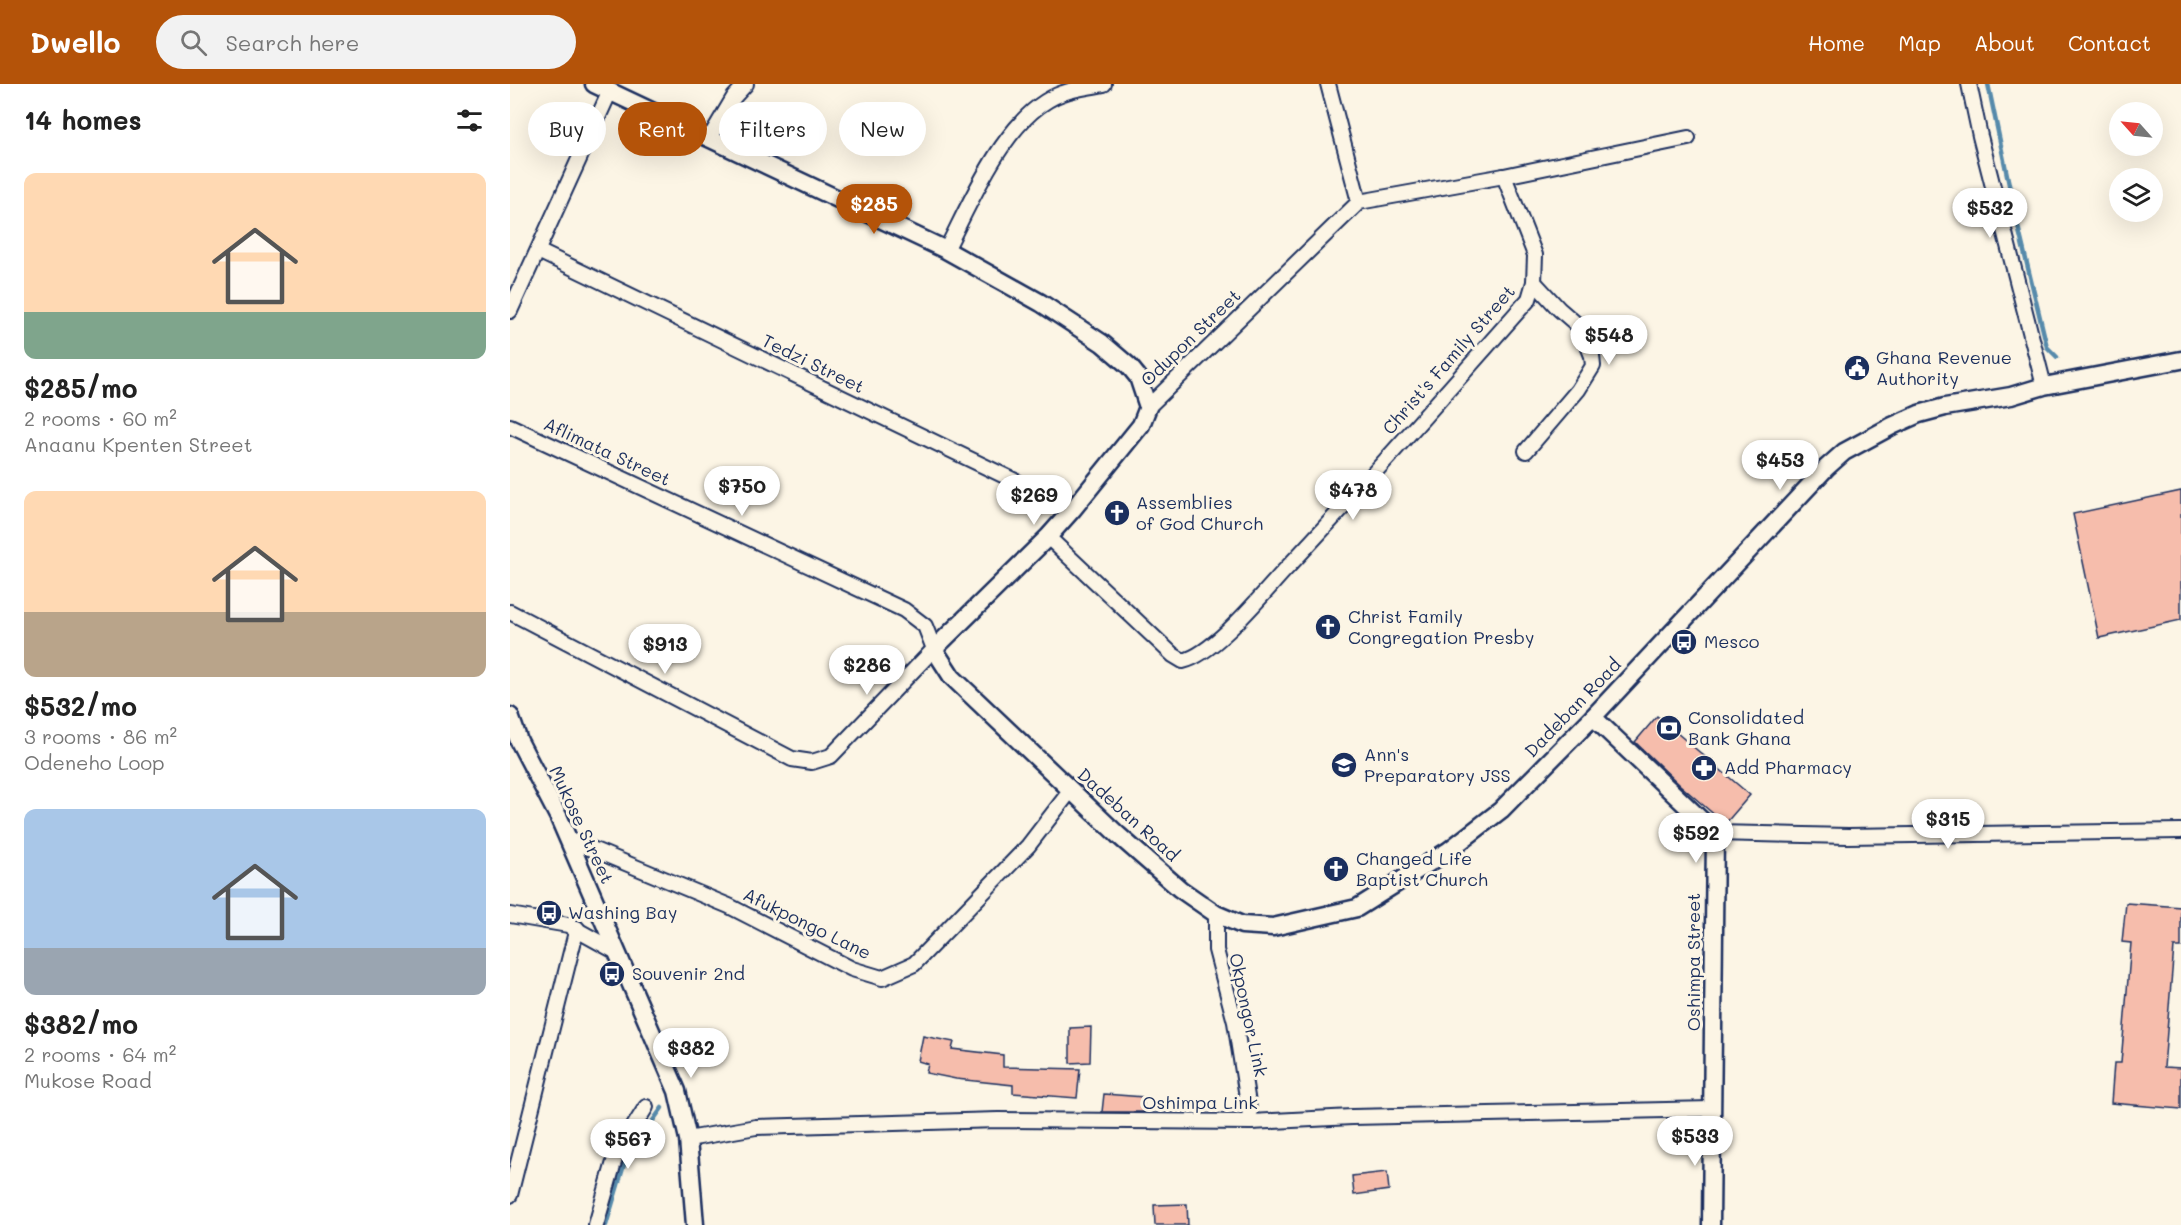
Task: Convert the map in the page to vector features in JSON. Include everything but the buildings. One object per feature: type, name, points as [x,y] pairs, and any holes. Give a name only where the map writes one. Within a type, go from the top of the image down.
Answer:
[{"type":"street","points":[[594,84],[946,250],[1041,303],[1102,343],[1129,366],[1138,377],[1148,407]]},
{"type":"street","points":[[710,139],[734,97],[746,84]]},
{"type":"street","points":[[946,250],[990,165],[1008,136],[1034,110],[1062,93],[1104,84]]},
{"type":"street","points":[[1328,84],[1359,202],[1504,176],[1688,138]]},
{"type":"street","points":[[1969,84],[1980,136],[2044,386]]},
{"type":"street","points":[[510,310],[610,91]]},
{"type":"street","name":"Christ's Family Street","points":[[1048,537],[1173,655],[1183,661],[1194,658],[1227,631],[1346,505],[1529,299],[1534,282],[1535,255],[1504,176]]},
{"type":"street","name":"Odupon Street","points":[[510,612],[792,759],[812,762],[831,756],[934,649],[1048,537],[1141,425],[1148,407],[1359,202]]},
{"type":"street","name":"Tedzi Street","points":[[538,251],[1073,509]]},
{"type":"street","points":[[1526,451],[1578,390],[1593,366],[1592,356],[1581,328],[1559,309],[1534,282]]},
{"type":"street","name":"Dadeban Road","points":[[934,649],[952,677],[1071,790],[1180,889],[1216,914],[1242,925],[1273,927],[1357,908],[1448,851],[1495,815],[1593,717],[1826,468],[1844,452],[1919,414],[1945,407],[2011,396],[2044,386],[2181,360]]},
{"type":"street","name":"Aflimata Street","points":[[510,426],[904,610],[925,627],[934,649]]},
{"type":"street","name":"Mukose Street","points":[[510,716],[519,741],[568,839],[677,1091],[688,1139],[695,1225]]},
{"type":"street","points":[[1593,717],[1715,833],[1848,836],[2181,831]]},
{"type":"street","name":"Afukpongo Lane","points":[[568,839],[729,906],[852,969],[882,978],[914,964],[1028,846],[1071,790]]},
{"type":"street","name":"Oshimpa Street","points":[[1711,1225],[1715,833]]},
{"type":"street","name":"Okpongor Link","points":[[1216,914],[1216,950],[1235,1022],[1251,1122]]},
{"type":"street","points":[[510,915],[578,928],[615,951]]},
{"type":"street","points":[[510,1195],[578,928]]},
{"type":"street","points":[[596,1225],[616,1155],[646,1107]]},
{"type":"street","name":"Oshimpa Link","points":[[688,1139],[756,1127],[998,1120],[1251,1122],[1352,1117],[1712,1109]]},
{"type":"waterway","points":[[1988,84],[2016,218],[2047,347],[2057,357]]},
{"type":"waterway","points":[[606,1225],[626,1158],[662,1108]]},
{"type":"place","name":"Ghana Revenue Authority","points":[[1857,368]]},
{"type":"place","name":"Assemblies of God Church","points":[[1117,513]]},
{"type":"place","name":"Christ Family Congregation Presby","points":[[1328,627]]},
{"type":"place","name":"Mesco","points":[[1684,642]]},
{"type":"place","name":"Consolidated Bank Ghana","points":[[1669,728]]},
{"type":"place","name":"Ann's Preparatory JSS","points":[[1344,765]]},
{"type":"place","name":"Add Pharmacy","points":[[1704,768]]},
{"type":"place","name":"Changed Life Baptist Church","points":[[1336,869]]},
{"type":"place","name":"Washing Bay","points":[[549,913]]},
{"type":"place","name":"Souvenir 2nd","points":[[612,974]]}]
